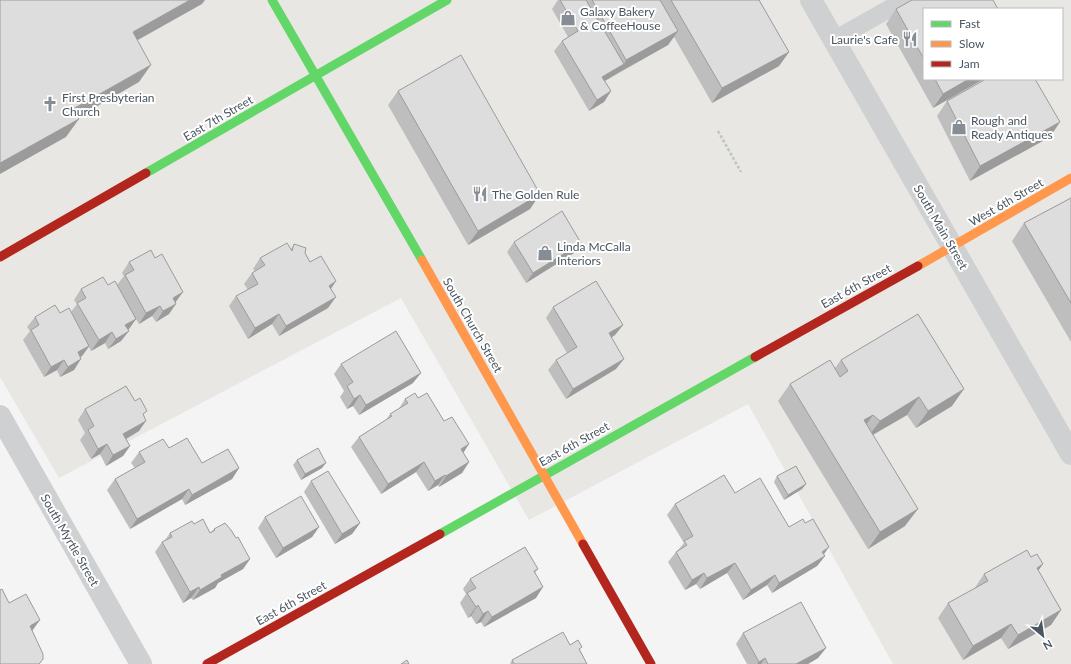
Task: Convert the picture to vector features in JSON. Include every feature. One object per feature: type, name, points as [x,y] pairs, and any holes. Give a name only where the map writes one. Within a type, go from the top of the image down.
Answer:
[{"type":"street","name":"South Church Street","points":[[272,0],[545,474],[651,664]]},
{"type":"street","name":"East 7th Street","points":[[0,256],[447,0]]},
{"type":"street","name":"South Main Street","points":[[811,0],[1071,454]]},
{"type":"street","name":"West 6th Street","points":[[952,247],[1071,178]]},
{"type":"street","name":"East 6th Street","points":[[207,664],[952,247]]},
{"type":"street","name":"South Myrtle Street","points":[[0,416],[141,664]]},
{"type":"lane","points":[[834,40],[905,0]]},
{"type":"path","points":[[718,131],[741,172]]},
{"type":"shaded area","points":[[0,0],[1071,0],[1071,664],[893,664],[748,404],[529,520],[401,298],[59,478],[0,377]]},
{"type":"building","name":"First Presbyterian Church","points":[[0,0],[190,0],[133,32],[151,65],[73,109],[79,119],[0,163]]},
{"type":"building","points":[[560,0],[586,0],[624,64],[602,77],[611,91],[597,100],[562,41],[578,31]]},
{"type":"building","points":[[592,0],[660,0],[678,31],[626,60]]},
{"type":"building","points":[[671,0],[759,0],[789,52],[722,88]]},
{"type":"building","points":[[912,0],[993,0],[997,8],[923,8],[923,57],[896,9]]},
{"type":"building","points":[[461,55],[540,194],[478,231],[398,91]]},
{"type":"building","points":[[936,80],[967,80],[943,94]]},
{"type":"building","points":[[984,80],[1036,80],[1060,122],[980,166],[947,101]]},
{"type":"building","points":[[1071,198],[1071,303],[1024,223]]},
{"type":"building","points":[[562,211],[581,243],[533,273],[514,242]]},
{"type":"building","points":[[287,243],[292,251],[294,244],[306,248],[305,253],[310,262],[321,256],[336,281],[329,286],[336,297],[286,326],[279,314],[255,328],[236,296],[258,284],[252,273],[265,265],[260,258]]},
{"type":"building","points":[[151,250],[155,258],[162,254],[183,292],[173,298],[176,304],[163,311],[160,306],[146,313],[125,275],[134,270],[129,262]]},
{"type":"building","points":[[103,277],[108,285],[115,281],[136,319],[125,325],[129,331],[116,339],[112,332],[99,340],[77,303],[86,298],[81,289]]},
{"type":"building","points":[[596,281],[623,325],[609,333],[624,359],[573,389],[556,360],[577,347],[553,307]]},
{"type":"building","points":[[55,305],[60,313],[69,308],[89,346],[78,352],[81,359],[68,367],[64,360],[51,367],[31,330],[39,325],[35,317]]},
{"type":"building","points":[[918,314],[964,389],[928,411],[919,397],[880,421],[873,415],[864,420],[918,509],[880,532],[790,384],[830,360],[840,377],[848,371],[841,360]]},
{"type":"building","points":[[396,331],[421,373],[366,405],[360,395],[354,399],[347,386],[353,382],[341,364]]},
{"type":"building","points":[[126,386],[135,401],[140,398],[147,411],[143,414],[146,421],[123,434],[130,446],[113,455],[107,444],[98,449],[88,430],[94,426],[85,409]]},
{"type":"building","points":[[415,393],[418,398],[427,393],[444,421],[452,417],[469,444],[461,449],[469,462],[435,481],[424,462],[388,484],[359,437],[392,416],[390,414],[408,403],[405,399]]},
{"type":"building","points":[[187,438],[202,463],[228,449],[239,468],[192,495],[189,489],[137,519],[115,479],[145,462],[139,452],[163,439],[169,448]]},
{"type":"building","points":[[318,448],[326,463],[305,474],[297,460]]},
{"type":"building","points":[[796,466],[806,484],[788,495],[777,476]]},
{"type":"building","points":[[328,471],[360,523],[342,534],[311,481]]},
{"type":"building","points":[[724,475],[735,493],[760,478],[789,527],[803,519],[805,523],[813,519],[829,547],[822,552],[825,556],[779,583],[775,575],[751,590],[735,563],[707,578],[704,573],[692,580],[676,552],[687,545],[684,541],[693,536],[675,504]]},
{"type":"building","points":[[301,496],[319,527],[283,548],[265,517]]},
{"type":"building","points":[[203,519],[210,533],[225,523],[236,538],[238,537],[250,559],[221,575],[222,577],[200,590],[199,587],[190,592],[162,542],[172,537],[170,533],[192,521],[194,524]]},
{"type":"building","points":[[525,547],[538,569],[534,571],[543,587],[492,617],[488,611],[483,614],[478,605],[476,607],[467,593],[476,588],[470,579]]},
{"type":"building","points":[[1027,550],[1031,557],[1037,554],[1043,564],[1037,568],[1061,610],[1018,635],[1011,624],[973,646],[948,603],[988,581],[984,574]]},
{"type":"building","points":[[2,589],[9,603],[26,594],[40,620],[30,626],[43,654],[43,659],[39,664],[0,664],[0,590]]},
{"type":"building","points":[[801,602],[826,648],[796,664],[768,664],[765,658],[759,662],[743,633]]},
{"type":"building","points":[[563,632],[570,645],[578,640],[582,647],[579,649],[587,664],[514,664],[512,660]]},
{"type":"building","points":[[407,660],[409,664],[401,664]]},
{"type":"traffic: fast","points":[[272,0],[422,260]]},
{"type":"traffic: fast","points":[[146,173],[447,0]]},
{"type":"traffic: fast","points":[[440,534],[755,357]]},
{"type":"traffic: slow","points":[[918,266],[1071,178]]},
{"type":"traffic: slow","points":[[422,260],[583,544]]},
{"type":"traffic: jam","points":[[0,257],[146,173]]},
{"type":"traffic: jam","points":[[755,357],[918,266]]},
{"type":"traffic: jam","points":[[207,664],[440,534]]},
{"type":"traffic: jam","points":[[583,544],[651,664]]},
{"type":"place","name":"Galaxy Bakery & CoffeeHouse","points":[[568,18]]},
{"type":"place","name":"Laurie's Cafe","points":[[910,39]]},
{"type":"place","name":"First Presbyterian Church","points":[[50,104]]},
{"type":"place","name":"Rough and Ready Antiques","points":[[959,127]]},
{"type":"place","name":"The Golden Rule","points":[[480,194]]},
{"type":"place","name":"Linda McCalla Interiors","points":[[545,253]]}]
